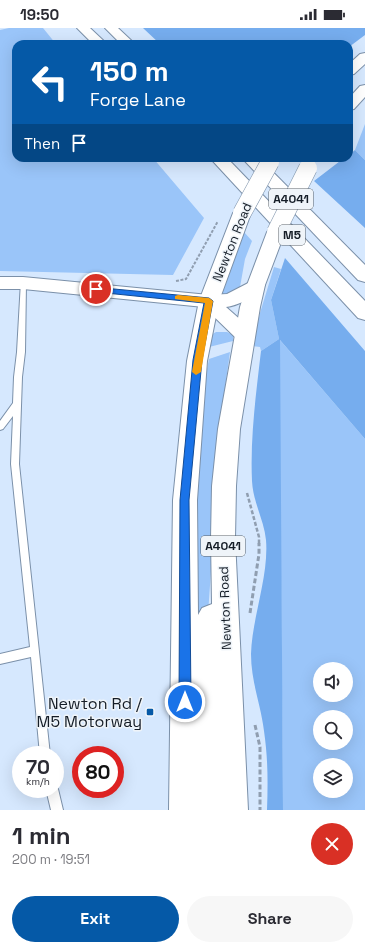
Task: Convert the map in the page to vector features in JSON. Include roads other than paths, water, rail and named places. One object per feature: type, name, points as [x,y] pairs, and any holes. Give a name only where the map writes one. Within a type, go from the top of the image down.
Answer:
[{"type":"highway","points":[[83,28],[96,40]]},
{"type":"highway","points":[[110,28],[124,40]]},
{"type":"highway","points":[[353,68],[365,58]]},
{"type":"highway","points":[[353,102],[365,89]]},
{"type":"highway","name":"M5","points":[[222,162],[365,313]]},
{"type":"highway","name":"M5","points":[[254,162],[365,276]]},
{"type":"highway","name":"M5","points":[[261,162],[365,256]]},
{"type":"highway","name":"Newton Road","points":[[185,810],[184,500],[198,360],[209,301],[242,213],[270,162]]},
{"type":"highway","name":"Newton Road","points":[[232,810],[223,539],[229,429],[250,307],[256,285],[268,251],[310,163]]},
{"type":"highway","points":[[203,810],[210,790],[211,617],[223,539]]},
{"type":"street","points":[[0,283],[23,283],[209,301],[232,300],[256,285]]},
{"type":"street","points":[[209,301],[245,335]]},
{"type":"lane","points":[[23,283],[15,464],[44,746]]},
{"type":"lane","points":[[0,427],[17,404]]},
{"type":"lane","points":[[0,659],[35,651]]},
{"type":"lane","points":[[54,798],[57,810]]},
{"type":"place","name":"Newton Rd / M5 Motorway","points":[[150,712]]}]
